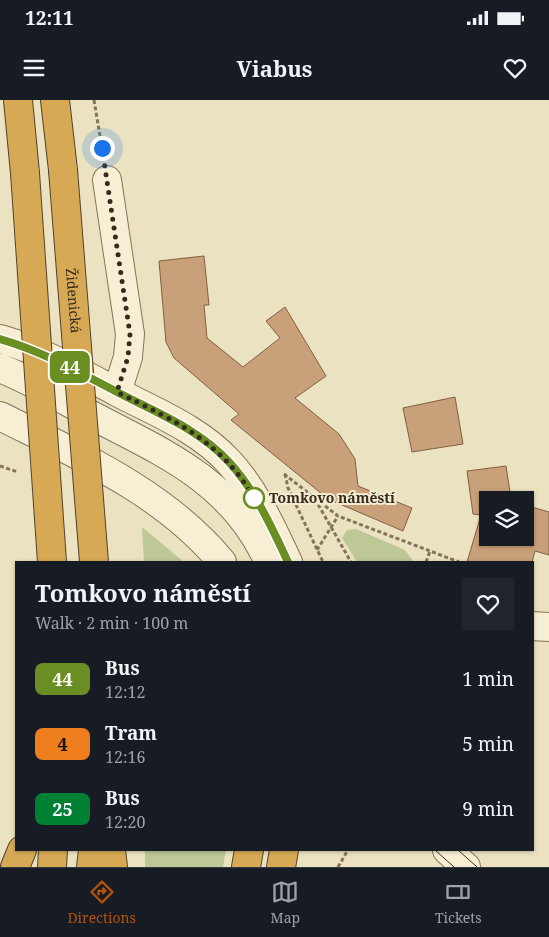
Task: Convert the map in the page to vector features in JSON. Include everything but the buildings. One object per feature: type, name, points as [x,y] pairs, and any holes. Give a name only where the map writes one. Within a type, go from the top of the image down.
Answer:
[{"type":"highway","points":[[18,100],[52,561]]},
{"type":"highway","name":"Židenická","points":[[56,100],[94,561]]},
{"type":"highway","points":[[15,867],[22,851]]},
{"type":"highway","points":[[52,867],[53,851]]},
{"type":"highway","points":[[91,867],[93,851]]},
{"type":"highway","points":[[111,851],[113,867]]},
{"type":"highway","points":[[246,867],[249,851]]},
{"type":"highway","points":[[281,867],[284,851]]},
{"type":"street","points":[[107,180],[130,339],[128,357],[117,392]]},
{"type":"street","points":[[0,339],[32,350],[202,437],[224,456],[242,478],[261,508],[288,561]]},
{"type":"street","points":[[0,368],[159,450],[197,473],[218,491],[240,515],[259,542],[268,561]]},
{"type":"street","points":[[0,384],[179,478],[213,506],[231,526],[252,561]]},
{"type":"street","points":[[0,416],[112,473],[149,495],[182,520],[221,561]]},
{"type":"street","points":[[534,626],[549,627]]},
{"type":"street","points":[[448,851],[466,867]]},
{"type":"path","points":[[94,100],[107,180]]},
{"type":"path","points":[[322,561],[288,488],[284,474],[338,516],[456,561]]},
{"type":"path","points":[[313,496],[351,561]]},
{"type":"path","points":[[317,550],[338,516]]},
{"type":"path","points":[[426,561],[430,551]]},
{"type":"path","points":[[338,867],[347,851]]},
{"type":"green space","points":[[142,527],[183,561],[144,561]]},
{"type":"green space","points":[[356,529],[405,550],[413,561],[356,561],[342,538],[347,530]]},
{"type":"green space","points":[[145,851],[226,851],[223,867],[145,867]]},
{"type":"tram line","points":[[436,851],[454,867]]},
{"type":"tram line","points":[[459,851],[477,867]]},
{"type":"bus line","name":"44","points":[[0,339],[24,346],[80,372],[202,437],[229,462],[242,478],[261,508],[288,561]]},
{"type":"place","name":"Tomkovo náměstí","points":[[254,498]]},
{"type":"route","points":[[102,148],[130,334],[128,357],[117,392],[202,437],[229,462],[242,478],[254,498]]}]
